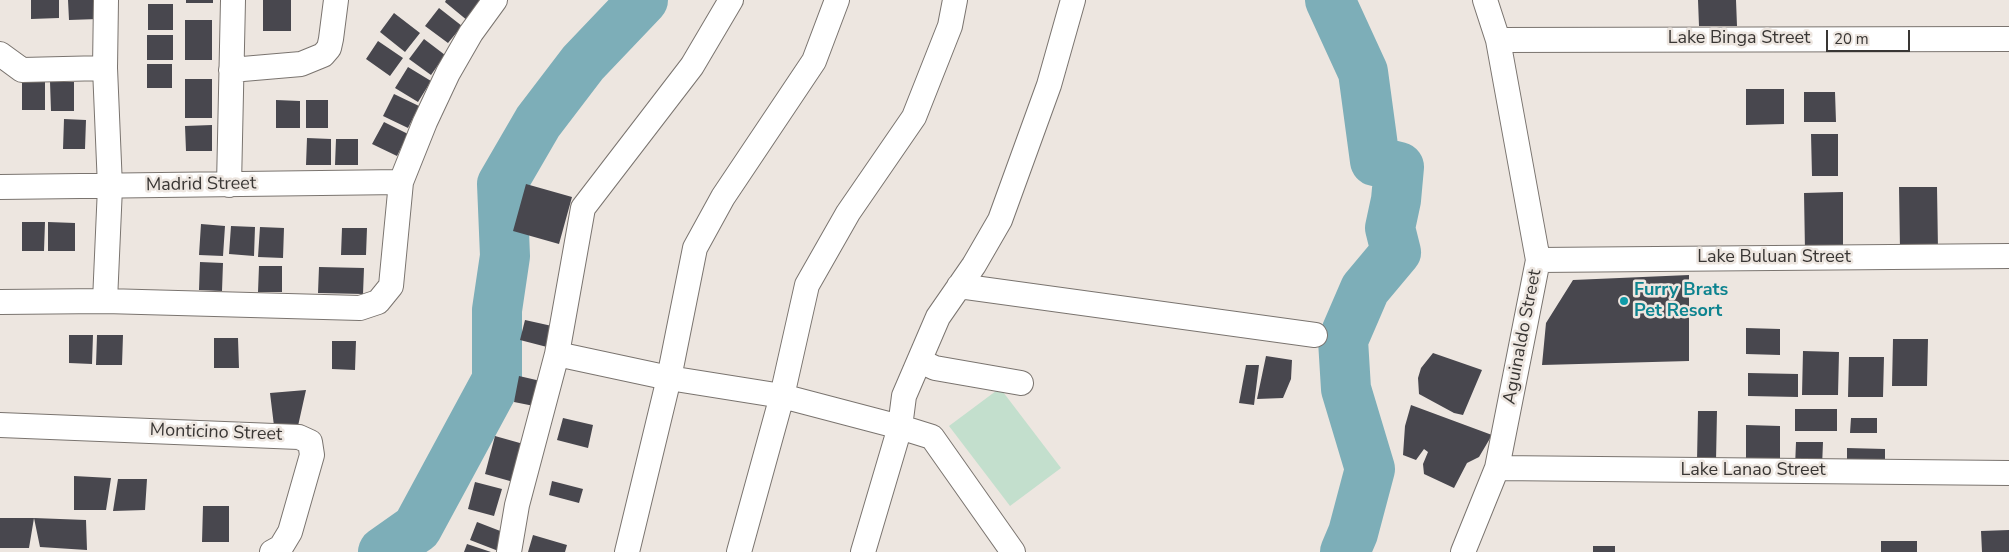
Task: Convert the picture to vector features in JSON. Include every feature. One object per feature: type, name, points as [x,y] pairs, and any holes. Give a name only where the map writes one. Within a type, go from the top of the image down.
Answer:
[{"type":"street","points":[[104,301],[110,187],[105,68],[106,0]]},
{"type":"street","points":[[229,185],[233,0]]},
{"type":"street","points":[[231,70],[301,64],[323,55],[329,48],[336,0]]},
{"type":"street","points":[[0,302],[104,301],[360,308],[378,302],[391,286],[401,182],[448,73],[471,33],[495,0]]},
{"type":"street","points":[[509,552],[517,505],[557,354],[584,208],[692,66],[731,0]]},
{"type":"street","points":[[627,552],[670,378],[695,248],[723,197],[814,61],[837,0]]},
{"type":"street","points":[[739,552],[782,396],[807,285],[848,213],[914,116],[950,26],[956,0]]},
{"type":"street","points":[[862,552],[900,427],[904,396],[938,317],[974,265],[1000,220],[1049,85],[1073,0]]},
{"type":"street","name":"Aguinaldo Street","points":[[1463,552],[1497,468],[1538,260],[1498,40],[1485,0]]},
{"type":"street","name":"Lake Binga Street","points":[[1498,40],[2009,39]]},
{"type":"street","points":[[0,54],[22,70],[105,68]]},
{"type":"street","name":"Madrid Street","points":[[0,187],[401,182]]},
{"type":"street","name":"Lake Buluan Street","points":[[1538,260],[2009,256]]},
{"type":"street","points":[[959,286],[1314,334]]},
{"type":"street","points":[[557,354],[670,378],[782,396],[900,427],[932,438],[1013,552]]},
{"type":"street","points":[[920,361],[935,368],[1021,382]]},
{"type":"street","name":"Monticino Street","points":[[0,425],[298,437],[310,442],[312,455],[290,532],[280,547],[272,552]]},
{"type":"street","name":"Lake Lanao Street","points":[[1497,468],[2009,473]]},
{"type":"green space","points":[[1000,388],[1061,468],[1010,506],[949,426]]},
{"type":"building","points":[[31,0],[59,0],[59,18],[31,19]]},
{"type":"building","points":[[68,0],[97,0],[98,19],[69,20]]},
{"type":"building","points":[[186,0],[213,0],[213,3],[186,3]]},
{"type":"building","points":[[263,0],[291,0],[291,31],[263,31]]},
{"type":"building","points":[[446,0],[487,0],[468,21],[445,2]]},
{"type":"building","points":[[1698,0],[1736,0],[1737,26],[1699,26]]},
{"type":"building","points":[[148,4],[173,4],[173,30],[148,30]]},
{"type":"building","points":[[439,8],[462,26],[448,43],[425,26]]},
{"type":"building","points":[[394,13],[420,33],[405,52],[380,32]]},
{"type":"building","points":[[185,20],[212,20],[212,60],[185,60]]},
{"type":"building","points":[[147,35],[173,35],[173,60],[147,60]]},
{"type":"building","points":[[424,39],[445,55],[431,75],[409,59]]},
{"type":"building","points":[[378,41],[403,58],[390,76],[366,59]]},
{"type":"building","points":[[147,64],[172,64],[172,88],[147,88]]},
{"type":"building","points":[[408,67],[431,81],[418,102],[395,88]]},
{"type":"building","points":[[185,79],[212,79],[212,118],[185,118]]},
{"type":"building","points":[[22,82],[45,82],[45,110],[22,110]]},
{"type":"building","points":[[50,82],[74,82],[74,111],[51,111]]},
{"type":"building","points":[[1746,89],[1784,89],[1784,124],[1746,125]]},
{"type":"building","points":[[1804,92],[1835,92],[1836,122],[1804,122]]},
{"type":"building","points":[[394,94],[419,106],[408,128],[383,116]]},
{"type":"building","points":[[276,100],[300,101],[300,128],[276,128]]},
{"type":"building","points":[[306,100],[328,100],[328,128],[306,128]]},
{"type":"building","points":[[64,119],[86,120],[85,149],[63,149]]},
{"type":"building","points":[[384,122],[408,134],[397,156],[372,144]]},
{"type":"building","points":[[212,125],[212,151],[186,151],[185,126]]},
{"type":"building","points":[[1811,134],[1838,134],[1838,176],[1812,176]]},
{"type":"building","points":[[307,138],[331,139],[331,165],[306,165]]},
{"type":"building","points":[[336,139],[358,139],[358,165],[335,165]]},
{"type":"building","points":[[526,184],[572,197],[559,244],[513,231]]},
{"type":"building","points":[[1899,187],[1937,187],[1938,250],[1900,250]]},
{"type":"building","points":[[1843,192],[1843,251],[1805,251],[1804,193]]},
{"type":"building","points":[[22,222],[45,222],[44,251],[22,251]]},
{"type":"building","points":[[48,222],[75,223],[75,251],[48,251]]},
{"type":"building","points":[[201,224],[225,226],[223,256],[199,255]]},
{"type":"building","points":[[231,226],[255,227],[254,256],[229,254]]},
{"type":"building","points":[[260,227],[284,228],[283,258],[258,257]]},
{"type":"building","points":[[342,228],[367,228],[366,255],[341,255]]},
{"type":"building","points":[[200,262],[223,263],[222,291],[199,290]]},
{"type":"building","points":[[259,266],[282,266],[282,292],[258,292]]},
{"type":"building","points":[[319,267],[364,268],[363,294],[318,293]]},
{"type":"building","name":"Furry Brats Pet Resort","points":[[1689,275],[1689,361],[1542,365],[1546,323],[1573,280]]},
{"type":"building","points":[[525,320],[552,326],[547,347],[520,340]]},
{"type":"building","points":[[1746,328],[1780,329],[1780,355],[1746,354]]},
{"type":"building","points":[[69,335],[93,335],[92,364],[69,363]]},
{"type":"building","points":[[97,335],[123,335],[122,365],[96,365]]},
{"type":"building","points":[[214,338],[238,338],[239,368],[214,368]]},
{"type":"building","points":[[1893,339],[1928,339],[1927,386],[1892,386]]},
{"type":"building","points":[[332,341],[356,341],[355,370],[332,369]]},
{"type":"building","points":[[1803,351],[1839,352],[1838,395],[1802,395]]},
{"type":"building","points":[[1433,353],[1482,370],[1463,415],[1454,413],[1419,394],[1418,378],[1421,368]]},
{"type":"building","points":[[1266,356],[1292,360],[1291,379],[1283,398],[1257,399]]},
{"type":"building","points":[[1849,357],[1884,357],[1883,397],[1848,397]]},
{"type":"building","points":[[1246,365],[1259,365],[1254,405],[1239,403]]},
{"type":"building","points":[[1748,373],[1798,374],[1798,397],[1748,396]]},
{"type":"building","points":[[519,376],[545,382],[539,407],[514,402]]},
{"type":"building","points":[[306,390],[298,426],[274,426],[270,393]]},
{"type":"building","points":[[1411,405],[1492,435],[1479,457],[1467,463],[1454,488],[1424,474],[1423,464],[1428,452],[1424,449],[1416,460],[1403,455],[1405,426]]},
{"type":"building","points":[[1795,409],[1837,409],[1837,431],[1795,431]]},
{"type":"building","points":[[1698,411],[1717,411],[1716,461],[1697,461]]},
{"type":"building","points":[[563,418],[593,425],[588,448],[557,440]]},
{"type":"building","points":[[1851,418],[1877,418],[1877,433],[1850,433]]},
{"type":"building","points":[[1746,425],[1780,426],[1780,468],[1746,468]]},
{"type":"building","points":[[495,436],[527,445],[517,483],[485,474]]},
{"type":"building","points":[[1796,442],[1823,442],[1822,467],[1795,467]]},
{"type":"building","points":[[1847,448],[1885,449],[1885,469],[1847,468]]},
{"type":"building","points":[[74,476],[111,478],[106,510],[74,510]]},
{"type":"building","points":[[118,479],[147,479],[145,510],[113,511]]},
{"type":"building","points":[[552,481],[583,489],[579,503],[549,495]]},
{"type":"building","points":[[475,482],[502,489],[494,516],[468,509]]},
{"type":"building","points":[[203,506],[229,506],[229,542],[202,542]]},
{"type":"building","points":[[0,518],[34,518],[29,548],[0,548]]},
{"type":"building","points":[[34,518],[86,520],[87,550],[40,547]]},
{"type":"building","points":[[477,522],[508,534],[501,552],[470,540]]},
{"type":"building","points":[[2009,530],[2009,552],[1982,552],[1981,531]]},
{"type":"building","points":[[533,535],[567,545],[565,552],[528,552]]},
{"type":"building","points":[[1881,541],[1917,541],[1917,552],[1881,552]]},
{"type":"building","points":[[467,544],[491,552],[464,552]]},
{"type":"building","points":[[1593,546],[1615,546],[1615,552],[1593,552]]},
{"type":"waterway","points":[[383,552],[417,528],[497,380],[497,310],[505,256],[502,184],[538,122],[583,63],[643,0]]},
{"type":"waterway","points":[[1330,0],[1363,72],[1375,161],[1399,167],[1396,200],[1390,228],[1396,252],[1365,289],[1343,340],[1346,389],[1370,469],[1353,533],[1345,552]]},
{"type":"place","name":"Furry Brats Pet Resort","points":[[1624,301]]}]
